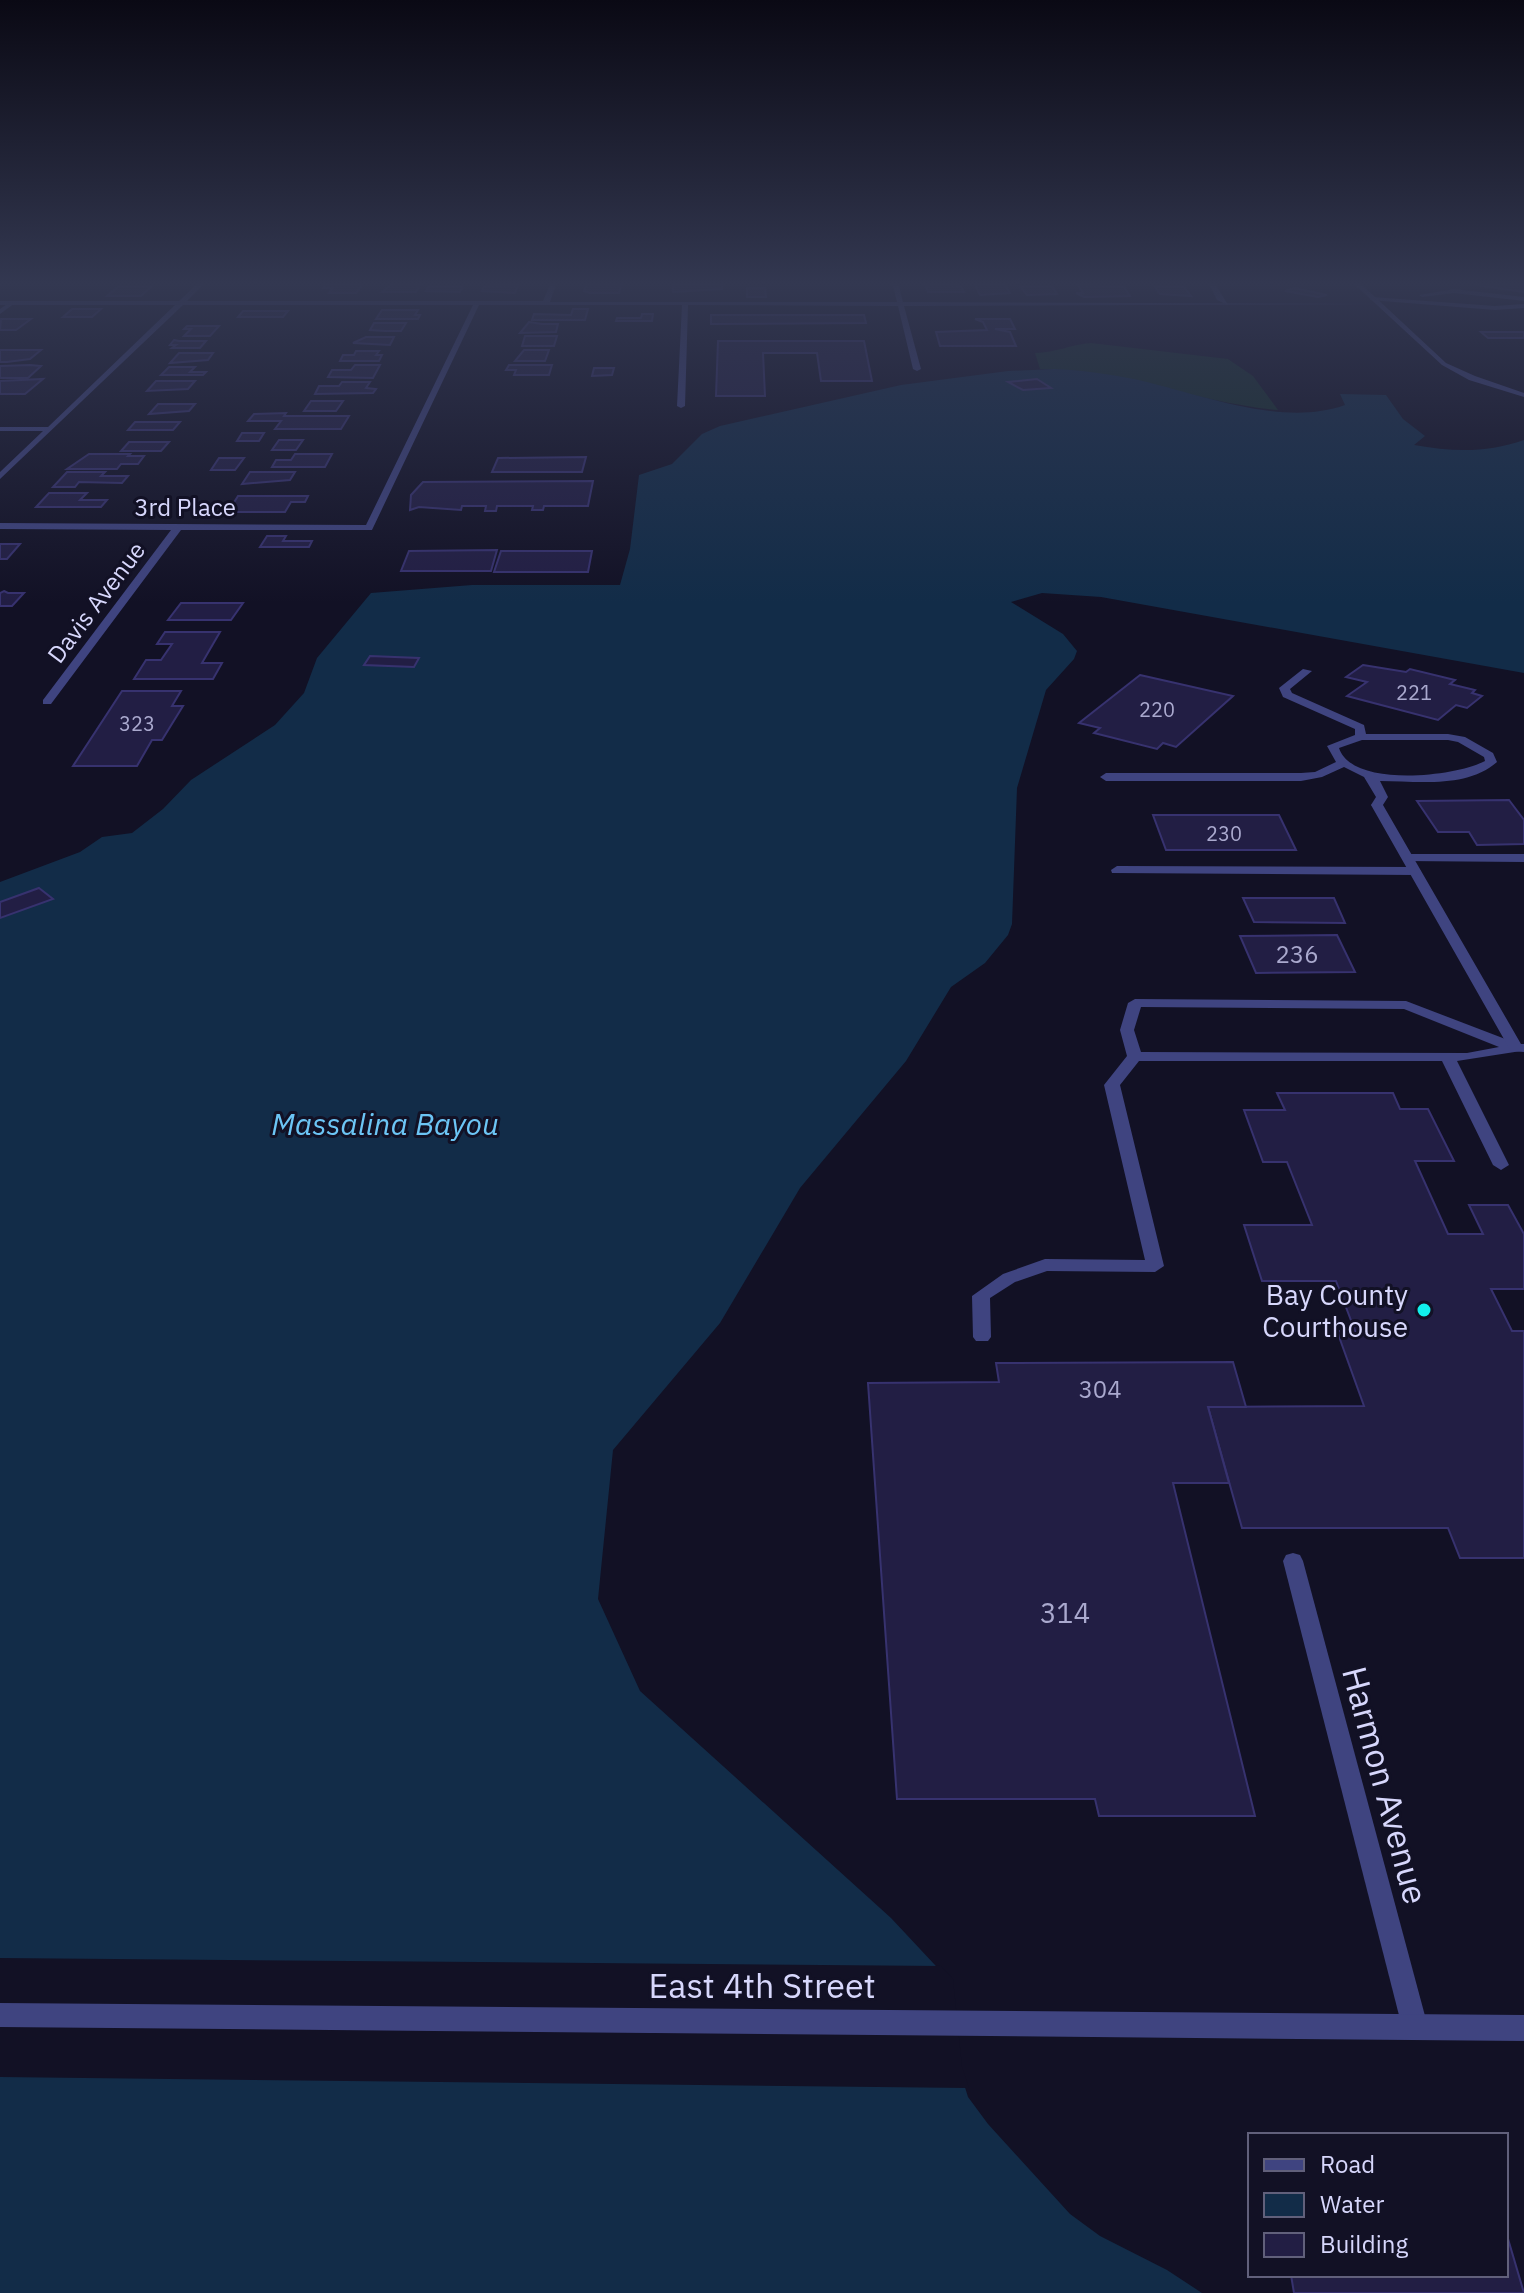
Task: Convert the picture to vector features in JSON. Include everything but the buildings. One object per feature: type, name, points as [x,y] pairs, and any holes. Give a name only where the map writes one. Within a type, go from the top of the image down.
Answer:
[{"type":"street","points":[[0,477],[92,389]]},
{"type":"street","name":"3rd Place","points":[[0,526],[369,528],[436,389]]},
{"type":"street","points":[[681,406],[682,389]]},
{"type":"street","points":[[0,429],[50,429]]},
{"type":"street","name":"Davis Avenue","points":[[47,702],[178,527]]},
{"type":"street","points":[[1307,671],[1284,688],[1289,698],[1360,727],[1361,737]]},
{"type":"street","points":[[1361,737],[1461,739],[1489,755],[1491,762],[1472,773],[1445,778],[1371,777],[1344,763],[1336,757],[1333,746],[1361,737]]},
{"type":"street","points":[[1106,777],[1301,777],[1318,775],[1344,763]]},
{"type":"street","points":[[1371,777],[1382,797],[1377,805],[1520,1048]]},
{"type":"street","points":[[1117,870],[1411,864],[1524,858]]},
{"type":"street","points":[[1135,1056],[1127,1030],[1135,1003],[1406,1005],[1520,1048]]},
{"type":"street","points":[[1135,1056],[1447,1057],[1520,1048]]},
{"type":"street","points":[[982,1337],[981,1296],[1009,1278],[1045,1265],[1155,1266],[1112,1085],[1135,1056]]},
{"type":"street","points":[[1447,1057],[1501,1165]]},
{"type":"street","name":"Harmon Avenue","points":[[1293,1561],[1415,2027]]},
{"type":"street","name":"East 4th Street","points":[[0,2015],[1524,2028]]},
{"type":"green space","points":[[1168,389],[1263,389],[1278,410],[1248,406]]},
{"type":"water","name":"Massalina Bayou","points":[[883,389],[1173,389],[1240,406],[1294,413],[1345,405],[1340,394],[1386,395],[1403,419],[1425,436],[1414,445],[1470,450],[1524,440],[1524,673],[1101,597],[1042,593],[1011,602],[1063,634],[1077,651],[1074,659],[1046,690],[1017,788],[1012,924],[1008,935],[985,963],[951,987],[906,1061],[800,1188],[720,1323],[613,1450],[598,1599],[640,1691],[891,1918],[949,1980],[959,2068],[968,2097],[988,2124],[1070,2214],[1100,2236],[1167,2270],[1202,2293],[0,2293],[0,882],[80,852],[102,837],[132,833],[163,809],[191,780],[275,725],[304,693],[317,658],[371,593],[472,585],[620,585],[630,549],[639,475],[672,464],[702,434],[720,426]]},
{"type":"pier","points":[[0,1958],[941,1966],[953,1979],[962,2067],[969,2088],[0,2077]]},
{"type":"place","name":"Bay County Courthouse","points":[[1424,1310]]}]
